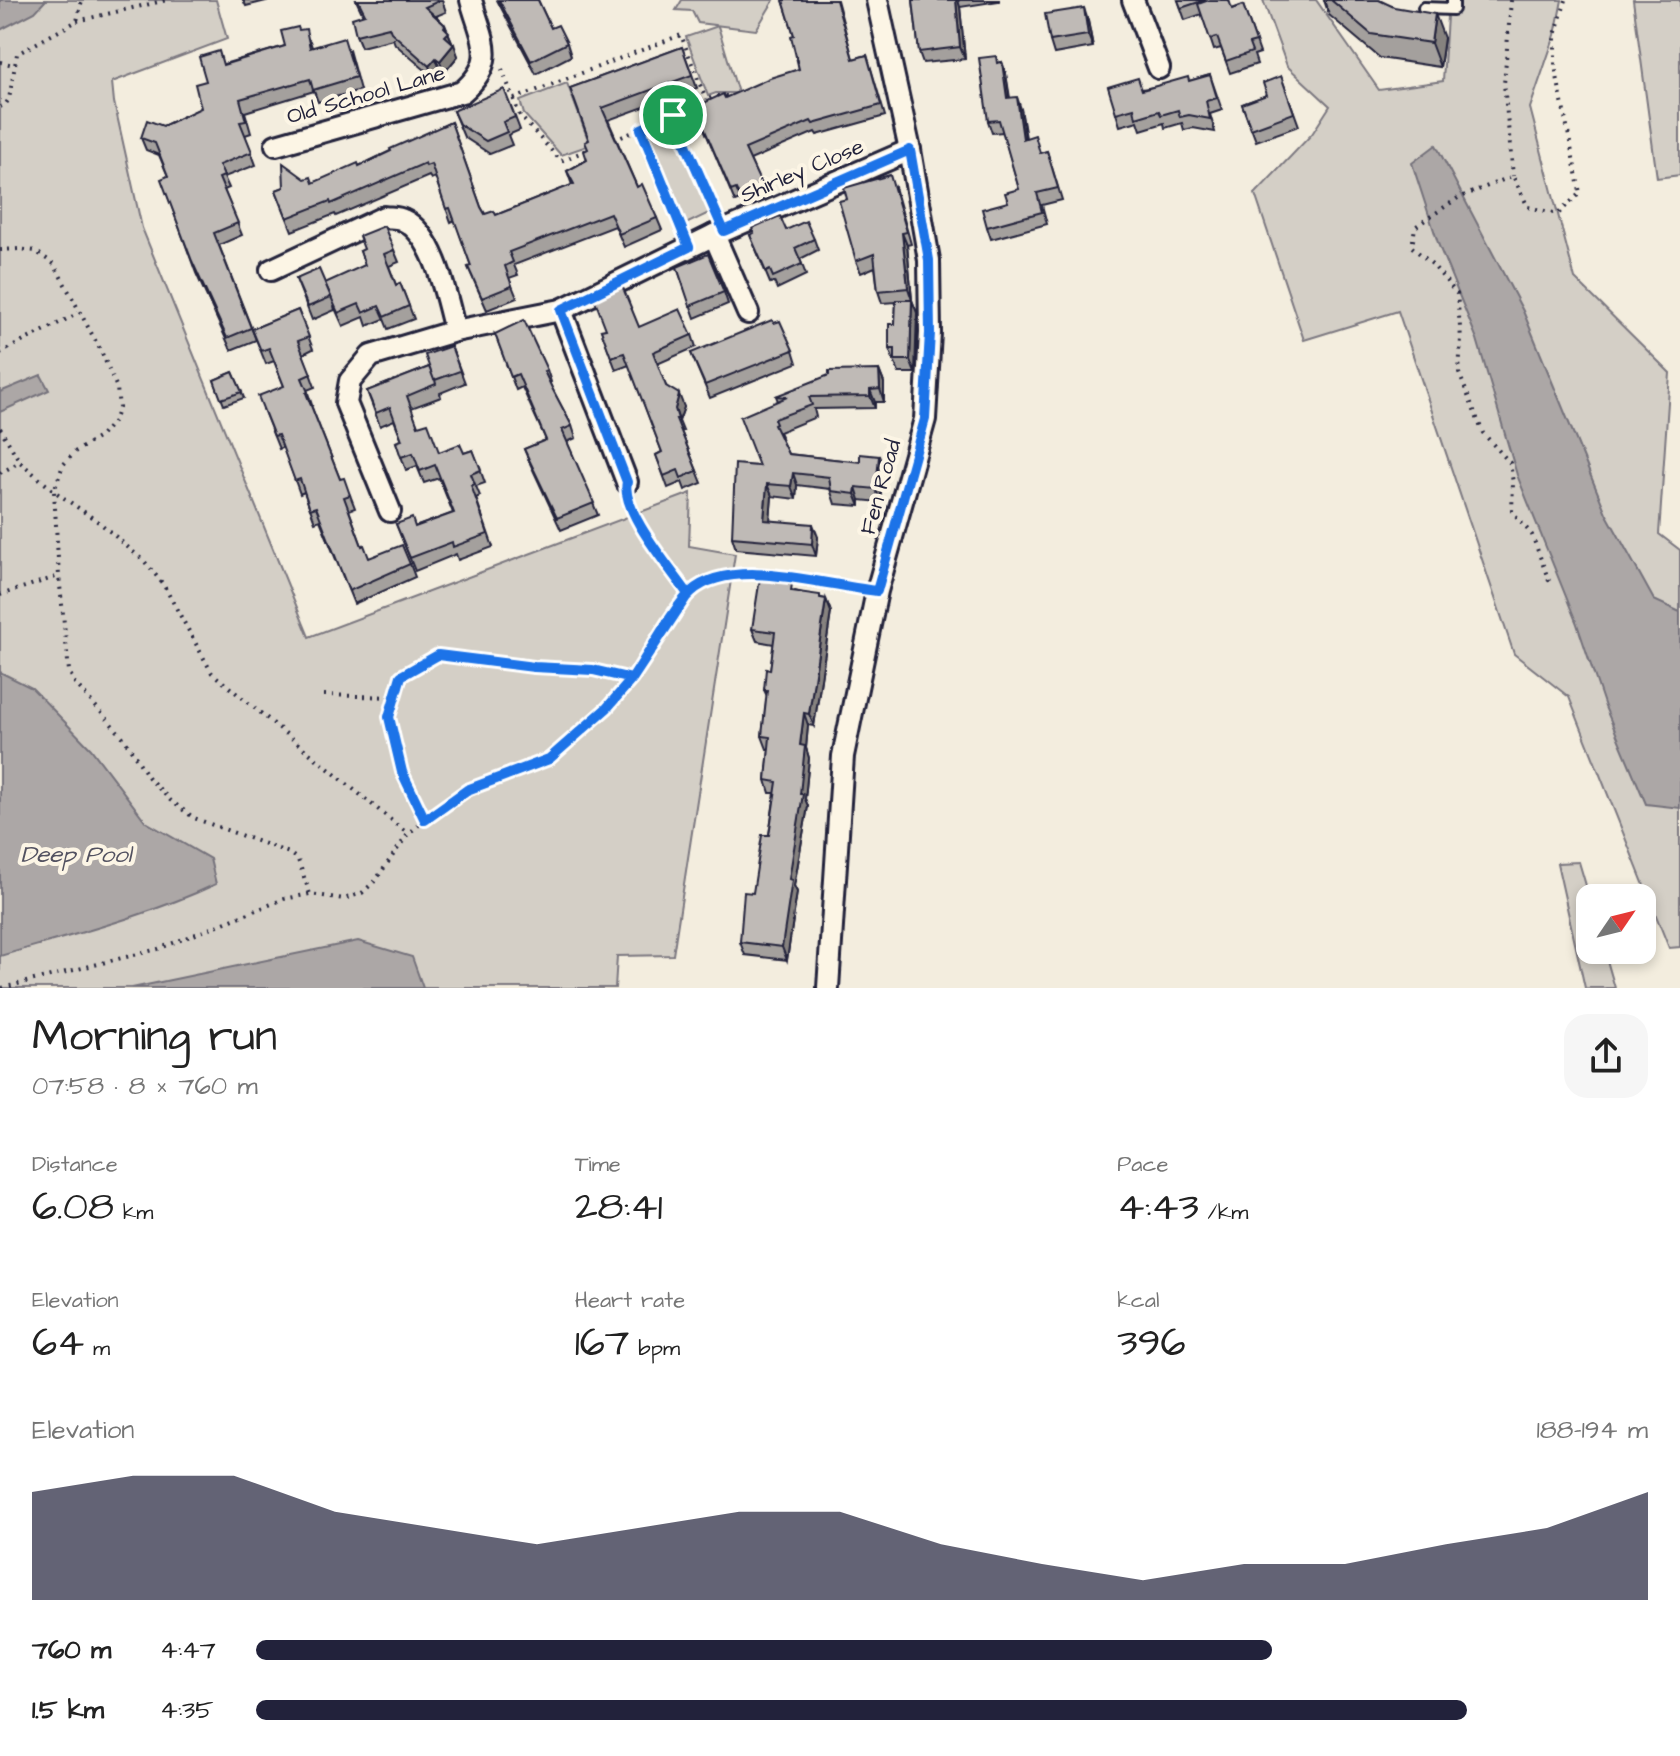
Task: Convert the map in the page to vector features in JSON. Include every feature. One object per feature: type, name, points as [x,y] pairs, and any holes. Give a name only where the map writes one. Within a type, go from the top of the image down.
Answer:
[{"type":"street","points":[[471,0],[486,59]]},
{"type":"street","name":"Fen Road","points":[[828,988],[843,756],[877,591],[925,419],[930,333],[929,260],[910,150],[877,0]]},
{"type":"street","points":[[1133,0],[1159,68]]},
{"type":"street","name":"Old School Lane","points":[[276,145],[462,92],[479,78],[486,59]]},
{"type":"street","name":"Shirley Close","points":[[390,511],[346,403],[350,381],[371,356],[455,331],[561,310],[719,233],[910,150]]},
{"type":"street","points":[[271,270],[384,217],[401,218],[418,231],[439,271],[455,331]]},
{"type":"street","points":[[719,233],[748,313]]},
{"type":"street","points":[[561,310],[627,482]]},
{"type":"lane","points":[[1424,8],[1453,9],[1453,0]]},
{"type":"path","points":[[77,21],[82,0]]},
{"type":"path","points":[[0,107],[9,99],[17,54],[77,21],[167,0]]},
{"type":"path","points":[[1511,0],[1504,84],[1513,176],[1528,207],[1558,214],[1580,193],[1555,66],[1555,35],[1566,0]]},
{"type":"path","points":[[514,99],[681,35],[706,100]]},
{"type":"path","points":[[486,59],[502,69],[520,116],[561,161],[597,147]]},
{"type":"path","points":[[0,62],[14,65]]},
{"type":"path","points":[[611,141],[715,96],[737,96]]},
{"type":"path","points":[[673,115],[719,233]]},
{"type":"path","points":[[641,129],[689,247]]},
{"type":"path","points":[[1513,176],[1458,198],[1415,227],[1412,247],[1432,264],[1457,294],[1461,338],[1459,373],[1483,433],[1510,463],[1512,511],[1532,535],[1549,581]]},
{"type":"path","points":[[0,250],[35,251],[54,264],[101,351],[117,388],[119,408],[114,421],[101,436],[76,451],[63,465],[54,491],[69,671],[82,694],[123,737],[149,778],[170,800],[194,818],[289,853],[298,860],[310,894]]},
{"type":"path","points":[[2,354],[79,313]]},
{"type":"path","points":[[0,428],[20,462],[145,562],[163,584],[212,673],[408,834]]},
{"type":"path","points":[[0,473],[20,462]]},
{"type":"path","points":[[627,482],[625,491],[631,511],[688,594]]},
{"type":"path","points":[[2,988],[158,949],[284,899],[310,894],[344,899],[362,893],[375,881],[408,834],[425,820],[467,790],[549,759],[607,708],[632,679],[688,594],[703,582],[748,572],[877,591]]},
{"type":"path","points":[[0,595],[59,576]]},
{"type":"path","points":[[425,820],[402,772],[389,717],[401,676],[438,655],[534,667],[593,670],[632,679]]},
{"type":"path","points":[[324,695],[395,697]]},
{"type":"shaded area","points":[[0,0],[216,0],[227,39],[112,82],[114,102],[142,228],[309,637],[691,493],[689,546],[735,554],[673,955],[617,956],[615,988],[0,988]]},
{"type":"shaded area","points":[[682,0],[774,0],[756,30],[698,23],[692,11],[676,10]]},
{"type":"shaded area","points":[[1263,0],[1316,0],[1379,90],[1443,81],[1448,0],[1562,0],[1555,35],[1530,108],[1575,279],[1670,373],[1659,534],[1680,550],[1680,947],[1669,948],[1656,915],[1656,884],[1644,884],[1569,697],[1514,654],[1398,311],[1304,340],[1255,194],[1312,134],[1330,106],[1287,66]]},
{"type":"shaded area","points":[[1633,0],[1680,0],[1680,175],[1657,178]]},
{"type":"shaded area","points":[[718,26],[738,93],[708,96],[686,37]]},
{"type":"shaded area","points":[[567,83],[590,145],[561,155],[524,114],[520,101]]},
{"type":"shaded area","points":[[670,120],[711,212],[684,225],[644,131]]},
{"type":"shaded area","points":[[1579,862],[1586,884],[1576,884],[1576,948],[1557,863]]},
{"type":"shaded area","points":[[1580,964],[1608,964],[1615,988],[1585,988]]},
{"type":"water","points":[[0,0],[46,0],[35,12],[0,30]]},
{"type":"water","points":[[1436,145],[1523,311],[1606,513],[1654,600],[1680,612],[1680,808],[1646,804],[1605,707],[1577,624],[1517,475],[1477,339],[1439,246],[1412,163]]},
{"type":"water","points":[[41,375],[49,390],[0,412],[0,392]]},
{"type":"water","name":"Deep Pool","points":[[0,672],[32,688],[91,749],[146,822],[210,859],[216,884],[137,915],[0,956]]},
{"type":"water","points":[[358,941],[412,957],[423,988],[132,988]]},
{"type":"building","points":[[358,0],[441,0],[425,7],[445,25],[449,32],[445,36],[454,44],[440,61],[436,58],[429,66],[389,27],[356,35],[352,18],[365,14]]},
{"type":"building","points":[[499,0],[538,0],[551,28],[558,25],[567,43],[531,61]]},
{"type":"building","points":[[783,0],[836,0],[853,59],[867,55],[881,105],[813,124],[811,121],[745,149],[762,186],[739,196],[736,189],[731,191],[695,107],[723,94],[725,98],[799,69],[791,36],[794,35]]},
{"type":"building","points":[[913,0],[956,0],[960,47],[919,52]]},
{"type":"building","points":[[1178,0],[1205,0],[1181,8]]},
{"type":"building","points":[[1209,0],[1229,0],[1232,9],[1243,5],[1256,42],[1249,44],[1252,52],[1226,61],[1217,37],[1210,39],[1198,4]]},
{"type":"building","points":[[1331,0],[1379,0],[1394,7],[1435,14],[1431,43],[1371,34]]},
{"type":"building","points":[[1084,8],[1088,35],[1050,41],[1045,14]]},
{"type":"building","points":[[298,27],[299,30],[306,29],[310,48],[344,38],[356,77],[313,90],[310,79],[240,99],[246,121],[240,122],[252,152],[219,165],[224,176],[219,178],[238,223],[214,233],[251,328],[227,338],[192,261],[161,179],[168,176],[155,143],[141,138],[147,120],[163,126],[201,108],[195,84],[206,81],[199,57],[219,51],[223,65],[285,46],[281,31]]},
{"type":"building","points":[[682,47],[692,75],[602,108],[637,187],[642,184],[657,218],[619,234],[610,213],[509,252],[513,262],[505,266],[512,286],[482,298],[431,164],[426,166],[425,163],[331,204],[330,201],[287,218],[276,190],[284,187],[283,163],[305,179],[311,177],[313,183],[358,163],[359,166],[451,122],[481,207],[485,214],[494,211],[496,215],[574,184],[567,171],[587,160],[584,151],[588,149],[585,142],[589,140],[570,88]]},
{"type":"building","points":[[996,56],[997,63],[1002,62],[1007,98],[1017,97],[1023,139],[1035,135],[1040,153],[1047,151],[1058,188],[1037,193],[1042,212],[987,227],[982,209],[1008,202],[1005,193],[1019,189],[999,120],[988,121],[979,58]]},
{"type":"building","points":[[1210,75],[1217,98],[1206,101],[1210,119],[1189,115],[1180,117],[1178,110],[1161,115],[1159,111],[1136,118],[1134,108],[1116,113],[1108,87],[1138,78],[1142,90],[1188,77],[1189,81]]},
{"type":"building","points":[[1281,76],[1294,113],[1251,129],[1242,104],[1267,95],[1263,83]]},
{"type":"building","points":[[504,89],[515,117],[503,122],[507,132],[486,141],[459,124],[453,111]]},
{"type":"building","points":[[890,175],[907,232],[902,233],[908,288],[878,291],[874,254],[856,261],[839,201],[847,199],[844,188]]},
{"type":"building","points":[[780,216],[786,230],[806,221],[814,239],[795,248],[802,264],[773,277],[770,270],[766,272],[750,235],[754,233],[752,228]]},
{"type":"building","points":[[384,226],[394,250],[384,254],[396,285],[400,283],[409,306],[384,317],[379,306],[363,313],[359,304],[338,313],[325,283],[365,265],[359,236]]},
{"type":"building","points":[[708,254],[724,292],[690,306],[677,267]]},
{"type":"building","points":[[319,269],[331,297],[308,307],[296,279]]},
{"type":"building","points":[[621,283],[639,327],[680,309],[692,335],[653,352],[666,386],[679,394],[676,419],[697,471],[681,478],[678,470],[664,476],[656,455],[662,452],[624,353],[611,357],[601,330],[606,329],[593,295]]},
{"type":"building","points":[[896,300],[912,300],[910,360],[895,360],[895,349],[889,349],[889,324],[895,324]]},
{"type":"building","points":[[298,310],[309,337],[298,341],[311,374],[302,378],[306,393],[340,479],[344,478],[350,495],[344,497],[362,546],[369,558],[402,545],[410,564],[349,591],[316,507],[310,509],[300,479],[295,481],[278,435],[274,436],[258,396],[284,386],[269,348],[261,351],[252,329]]},
{"type":"building","points":[[524,320],[547,370],[544,371],[572,426],[562,430],[594,503],[557,518],[524,449],[546,440],[518,374],[511,377],[495,334]]},
{"type":"building","points":[[772,320],[774,323],[780,321],[793,350],[705,385],[691,353]]},
{"type":"building","points":[[451,346],[460,371],[435,380],[436,384],[407,396],[418,426],[428,423],[439,452],[460,444],[464,453],[473,450],[481,470],[471,474],[475,484],[471,485],[488,534],[453,547],[452,542],[410,558],[396,524],[412,518],[415,527],[454,513],[435,465],[420,471],[413,453],[401,457],[396,442],[402,440],[390,407],[376,413],[367,391],[429,367],[434,380],[425,355]]},
{"type":"building","points":[[879,370],[880,389],[870,390],[870,396],[809,397],[812,405],[774,419],[788,454],[860,462],[860,454],[879,456],[876,489],[856,487],[855,494],[831,491],[829,477],[793,473],[791,486],[767,484],[764,520],[813,524],[812,544],[732,537],[735,464],[759,466],[740,417],[787,397],[776,396],[829,375],[829,371]]},
{"type":"building","points":[[233,372],[242,392],[221,399],[214,380]]},
{"type":"building","points":[[760,578],[792,583],[791,591],[820,595],[820,598],[826,599],[809,714],[804,713],[800,745],[805,746],[800,794],[803,794],[782,947],[740,942],[744,892],[753,893],[762,835],[769,835],[777,782],[766,780],[770,737],[762,736],[766,669],[770,670],[775,632],[752,629]]},
{"type":"route","points":[[673,115],[641,129],[689,247],[561,310],[627,482],[625,491],[631,511],[688,594],[632,679],[607,708],[549,759],[467,790],[425,820],[402,772],[389,717],[401,676],[438,655],[534,667],[593,670],[632,679],[688,594],[703,582],[748,572],[877,591],[925,419],[930,333],[929,260],[910,150],[724,231],[673,115]]}]
